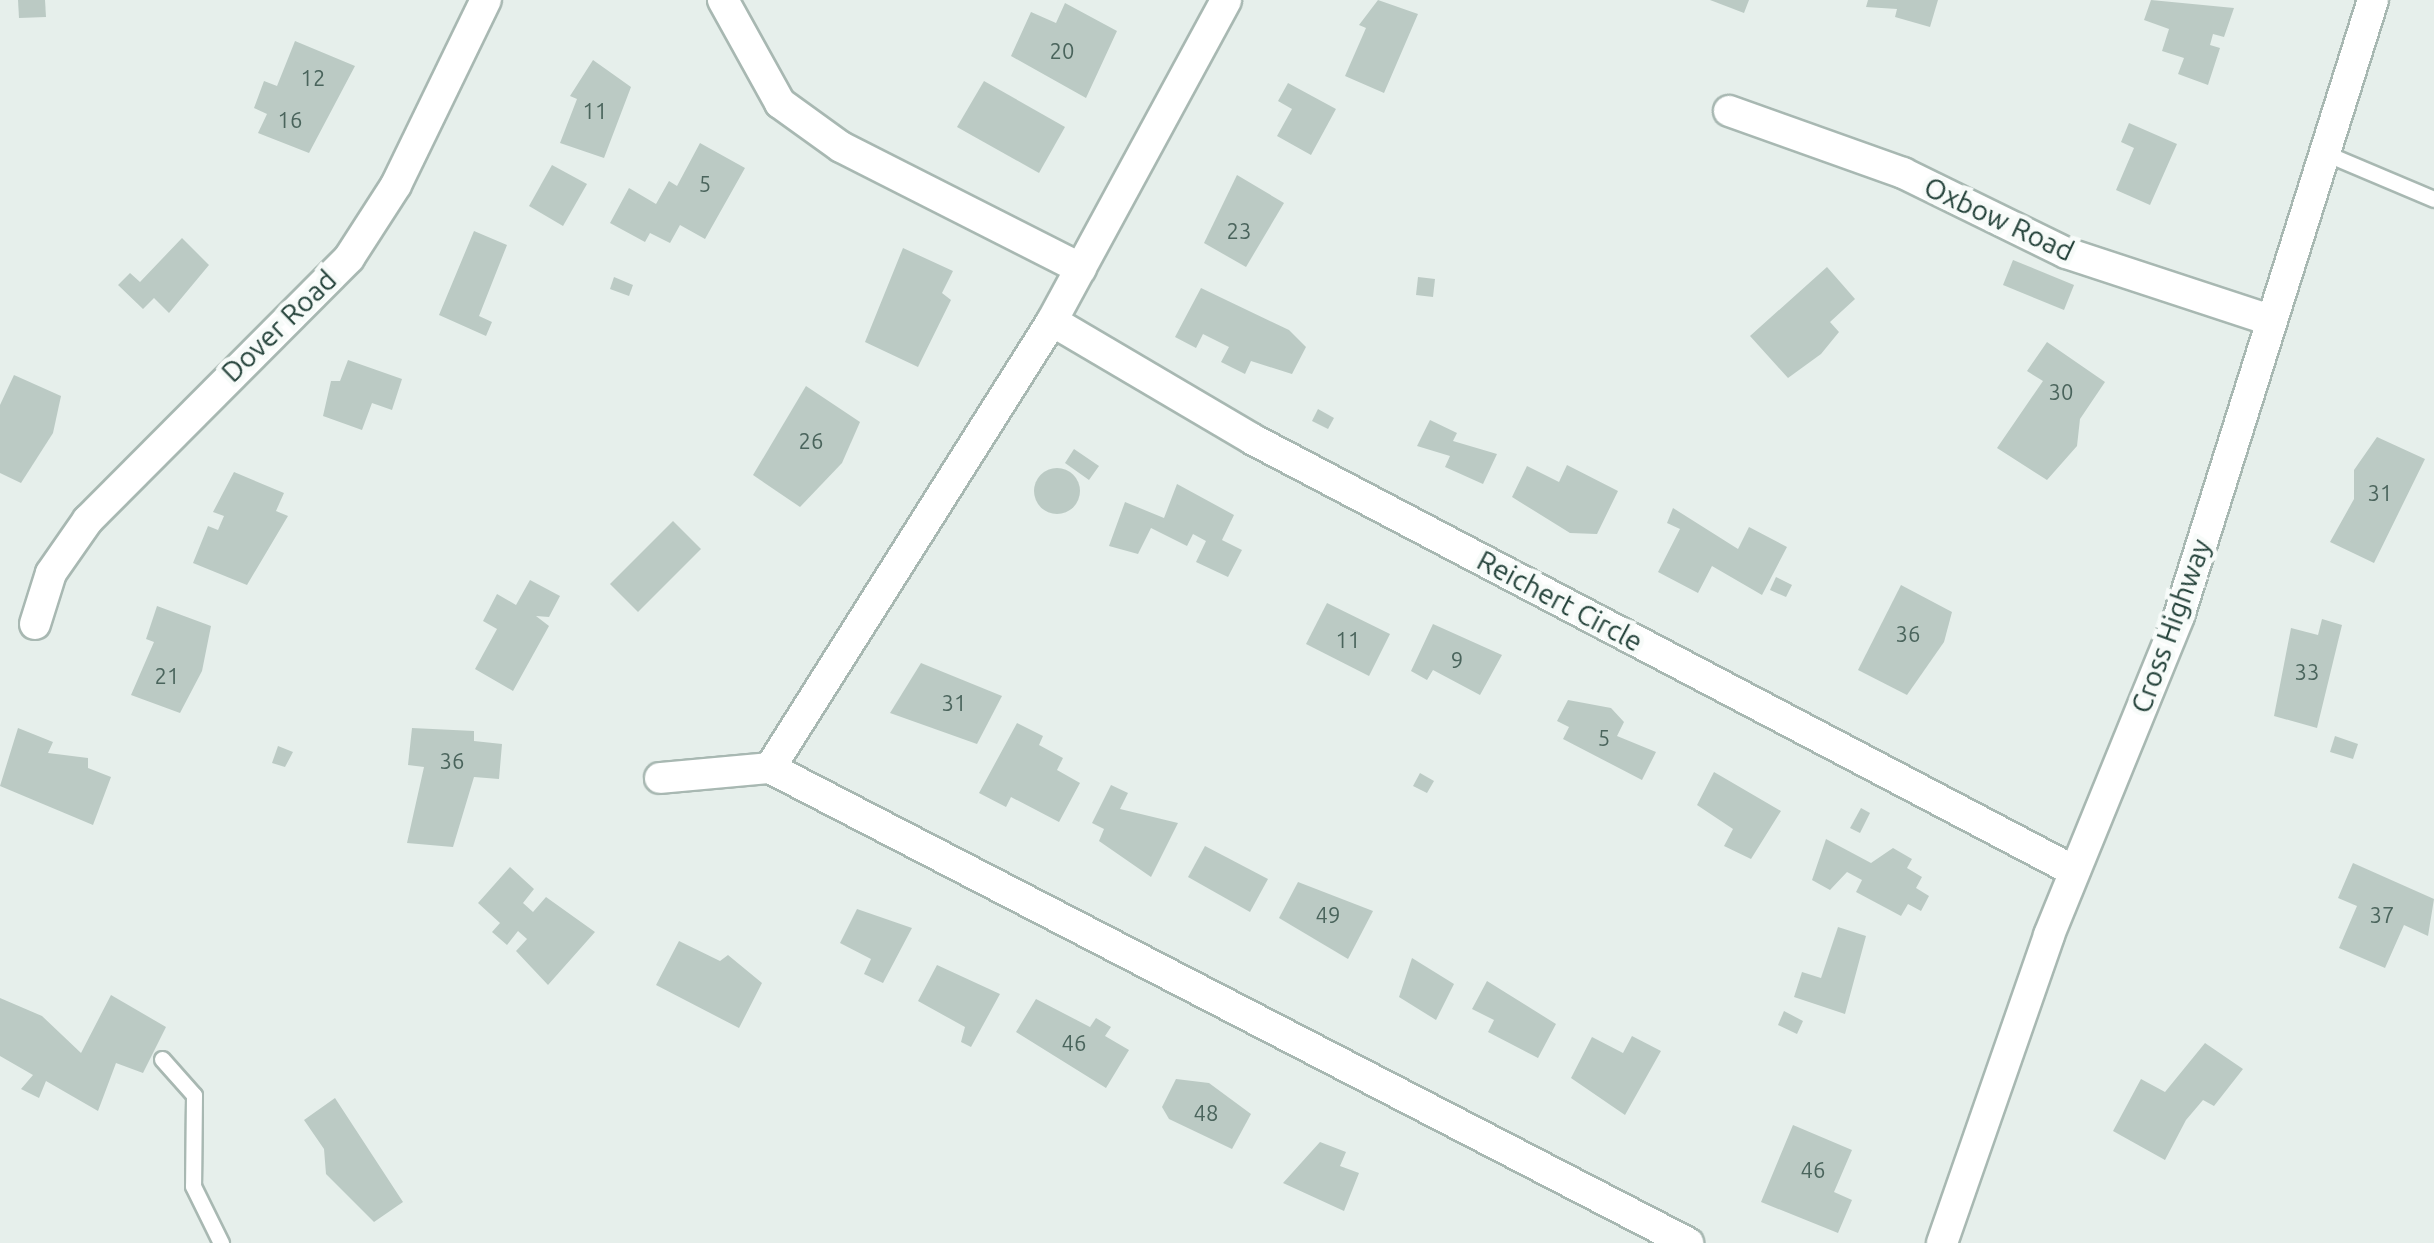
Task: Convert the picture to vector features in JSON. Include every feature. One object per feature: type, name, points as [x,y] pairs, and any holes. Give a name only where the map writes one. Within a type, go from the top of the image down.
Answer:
[{"type":"street","name":"Dover Road","points":[[35,624],[51,573],[88,520],[348,258],[396,185],[486,0]]},
{"type":"street","points":[[723,0],[780,103],[840,147],[1081,268]]},
{"type":"street","points":[[770,768],[1052,321],[1226,0]]},
{"type":"street","name":"Cross Highway","points":[[1942,1243],[2074,872],[2179,616],[2373,0]]},
{"type":"street","name":"Oxbow Road","points":[[1729,112],[1903,173],[2066,253],[2270,320]]},
{"type":"street","name":"Reichert Circle","points":[[1052,321],[1252,439],[2074,872]]},
{"type":"street","points":[[660,778],[770,768],[1688,1243]]},
{"type":"lane","points":[[2325,153],[2434,199]]},
{"type":"lane","points":[[162,1059],[194,1095],[193,1186],[221,1243]]},
{"type":"building","points":[[18,0],[45,0],[46,17],[19,18]]},
{"type":"building","points":[[1378,0],[1418,14],[1384,93],[1345,76],[1366,28],[1359,25]]},
{"type":"building","points":[[1710,0],[1749,0],[1744,13]]},
{"type":"building","points":[[1868,0],[1938,0],[1930,27],[1895,17],[1897,9],[1866,7]]},
{"type":"building","points":[[2151,0],[2234,8],[2224,37],[2213,34],[2210,45],[2220,48],[2208,85],[2178,74],[2184,58],[2162,51],[2169,29],[2144,20]]},
{"type":"building","points":[[1065,3],[1117,31],[1086,98],[1011,56],[1031,12],[1056,23]]},
{"type":"building","points":[[295,41],[355,66],[309,153],[258,133],[267,114],[254,108],[264,81],[277,86]]},
{"type":"building","points":[[593,60],[631,87],[604,158],[560,143],[577,99],[570,96]]},
{"type":"building","points":[[984,81],[1065,127],[1039,173],[957,127]]},
{"type":"building","points":[[1288,83],[1336,109],[1311,155],[1277,136],[1292,109],[1278,101]]},
{"type":"building","points":[[2129,123],[2177,144],[2150,205],[2116,190],[2134,148],[2121,142]]},
{"type":"building","points":[[700,143],[745,168],[705,239],[680,225],[670,243],[650,233],[645,242],[610,223],[629,188],[656,204],[669,181],[677,186]]},
{"type":"building","points":[[552,165],[587,184],[563,226],[529,206]]},
{"type":"building","points":[[1237,175],[1284,203],[1246,267],[1204,243]]},
{"type":"building","points":[[474,231],[507,245],[479,316],[492,322],[486,336],[439,315]]},
{"type":"building","points":[[182,238],[209,265],[169,313],[154,298],[143,309],[118,285],[130,273],[140,282]]},
{"type":"building","points":[[903,248],[953,271],[942,293],[951,300],[918,367],[865,342]]},
{"type":"building","points":[[2013,260],[2074,285],[2064,310],[2003,285]]},
{"type":"building","points":[[1827,267],[1855,299],[1830,322],[1839,332],[1821,354],[1788,378],[1750,336]]},
{"type":"building","points":[[614,277],[633,285],[629,296],[610,289]]},
{"type":"building","points":[[1418,277],[1435,279],[1433,297],[1416,295]]},
{"type":"building","points":[[1201,288],[1289,330],[1306,347],[1292,374],[1251,361],[1245,374],[1221,362],[1229,347],[1203,334],[1196,348],[1175,337]]},
{"type":"building","points":[[2047,342],[2105,382],[2080,419],[2077,446],[2047,480],[1997,448],[2043,381],[2027,371]]},
{"type":"building","points":[[348,360],[402,379],[392,410],[372,403],[362,430],[323,416],[331,381],[340,381]]},
{"type":"building","points":[[14,375],[61,396],[53,433],[21,483],[0,473],[0,405]]},
{"type":"building","points":[[806,386],[860,422],[842,463],[800,507],[753,475]]},
{"type":"building","points":[[1318,409],[1334,418],[1328,429],[1312,421]]},
{"type":"building","points":[[1430,420],[1457,433],[1453,441],[1497,454],[1483,484],[1445,467],[1450,456],[1417,446]]},
{"type":"building","points":[[2377,437],[2425,459],[2374,563],[2330,542],[2354,499],[2354,470]]},
{"type":"building","points":[[1074,449],[1099,466],[1089,480],[1065,463]]},
{"type":"building","points":[[1567,465],[1618,491],[1597,534],[1570,533],[1512,497],[1527,466],[1559,482]]},
{"type":"building","points":[[1057,468],[1073,475],[1080,491],[1073,507],[1057,514],[1041,507],[1034,491],[1041,475]]},
{"type":"building","points":[[234,472],[284,493],[276,511],[288,516],[247,585],[193,563],[208,526],[218,530],[224,516],[213,512]]},
{"type":"building","points":[[1177,484],[1234,515],[1222,540],[1242,550],[1228,577],[1196,562],[1206,541],[1193,534],[1187,546],[1151,528],[1138,554],[1109,546],[1125,502],[1164,518]]},
{"type":"building","points":[[1673,508],[1738,549],[1749,527],[1787,547],[1762,595],[1712,566],[1698,593],[1658,572],[1680,529],[1667,523]]},
{"type":"building","points":[[673,521],[701,549],[638,612],[610,584]]},
{"type":"building","points":[[1776,577],[1792,585],[1786,597],[1770,590]]},
{"type":"building","points":[[530,580],[560,596],[549,617],[536,616],[549,626],[513,691],[475,669],[497,629],[483,621],[497,594],[516,605]]},
{"type":"building","points":[[1901,585],[1952,612],[1944,642],[1907,695],[1858,670]]},
{"type":"building","points":[[1327,603],[1390,634],[1369,676],[1306,644]]},
{"type":"building","points":[[157,606],[211,626],[202,671],[180,713],[131,695],[154,642],[146,639]]},
{"type":"building","points":[[2322,619],[2342,625],[2317,728],[2274,716],[2291,628],[2318,635]]},
{"type":"building","points":[[1433,624],[1502,655],[1480,695],[1433,670],[1427,680],[1411,671]]},
{"type":"building","points":[[921,663],[1002,696],[977,744],[890,713]]},
{"type":"building","points":[[1568,700],[1611,708],[1624,722],[1617,736],[1656,752],[1642,780],[1563,739],[1569,727],[1557,721]]},
{"type":"building","points":[[1017,723],[1043,736],[1039,745],[1063,758],[1057,770],[1080,783],[1059,822],[1011,797],[1006,807],[979,793]]},
{"type":"building","points":[[18,728],[53,742],[48,753],[88,758],[88,768],[111,777],[93,825],[0,786]]},
{"type":"building","points":[[412,728],[474,731],[474,741],[502,744],[499,779],[474,777],[453,847],[407,843],[424,767],[408,765]]},
{"type":"building","points":[[2335,736],[2358,744],[2353,759],[2330,752]]},
{"type":"building","points":[[278,746],[293,752],[285,767],[272,763]]},
{"type":"building","points":[[1714,772],[1781,811],[1751,859],[1724,846],[1733,829],[1697,805]]},
{"type":"building","points":[[1420,773],[1434,781],[1427,793],[1413,786]]},
{"type":"building","points":[[1111,785],[1128,793],[1120,809],[1178,823],[1151,877],[1099,841],[1104,829],[1092,823]]},
{"type":"building","points":[[1861,808],[1870,813],[1860,833],[1850,828]]},
{"type":"building","points":[[1826,839],[1871,863],[1893,848],[1912,859],[1907,868],[1922,877],[1916,888],[1929,896],[1921,911],[1908,904],[1901,916],[1856,892],[1862,880],[1847,872],[1830,890],[1812,880]]},
{"type":"building","points":[[1205,846],[1268,879],[1250,912],[1188,877]]},
{"type":"building","points":[[2353,863],[2434,899],[2428,936],[2404,925],[2385,968],[2339,948],[2357,906],[2338,898]]},
{"type":"building","points":[[510,867],[534,889],[523,903],[533,912],[546,897],[595,932],[548,985],[516,951],[527,939],[518,931],[507,945],[492,932],[500,923],[478,903]]},
{"type":"building","points":[[1298,882],[1373,911],[1348,959],[1279,918]]},
{"type":"building","points":[[857,909],[912,928],[883,983],[864,974],[871,959],[840,943]]},
{"type":"building","points":[[1838,927],[1866,936],[1845,1014],[1794,997],[1802,972],[1821,978]]},
{"type":"building","points":[[679,941],[720,961],[728,955],[762,983],[739,1028],[656,985]]},
{"type":"building","points":[[1412,958],[1454,984],[1436,1020],[1399,997]]},
{"type":"building","points":[[937,965],[1000,994],[971,1047],[961,1042],[965,1027],[918,1001]]},
{"type":"building","points":[[1487,981],[1556,1024],[1538,1058],[1488,1032],[1494,1020],[1472,1009]]},
{"type":"building","points":[[111,995],[166,1027],[143,1073],[116,1063],[98,1111],[46,1081],[39,1098],[21,1089],[33,1075],[0,1056],[0,998],[42,1016],[81,1053]]},
{"type":"building","points":[[1036,999],[1090,1027],[1096,1018],[1111,1027],[1105,1036],[1129,1050],[1106,1088],[1016,1032]]},
{"type":"building","points":[[1784,1011],[1803,1021],[1797,1034],[1778,1025]]},
{"type":"building","points":[[1632,1036],[1661,1051],[1625,1115],[1571,1078],[1592,1037],[1623,1053]]},
{"type":"building","points":[[2205,1043],[2243,1069],[2214,1106],[2203,1100],[2186,1120],[2165,1160],[2113,1131],[2141,1079],[2165,1092]]},
{"type":"building","points":[[1176,1079],[1209,1083],[1251,1114],[1232,1149],[1169,1119],[1162,1107]]},
{"type":"building","points":[[335,1098],[403,1202],[374,1222],[326,1174],[324,1149],[304,1120]]},
{"type":"building","points":[[1793,1125],[1852,1150],[1834,1192],[1852,1200],[1838,1233],[1761,1202]]},
{"type":"building","points":[[1320,1142],[1346,1152],[1340,1166],[1359,1173],[1344,1211],[1283,1183]]}]
